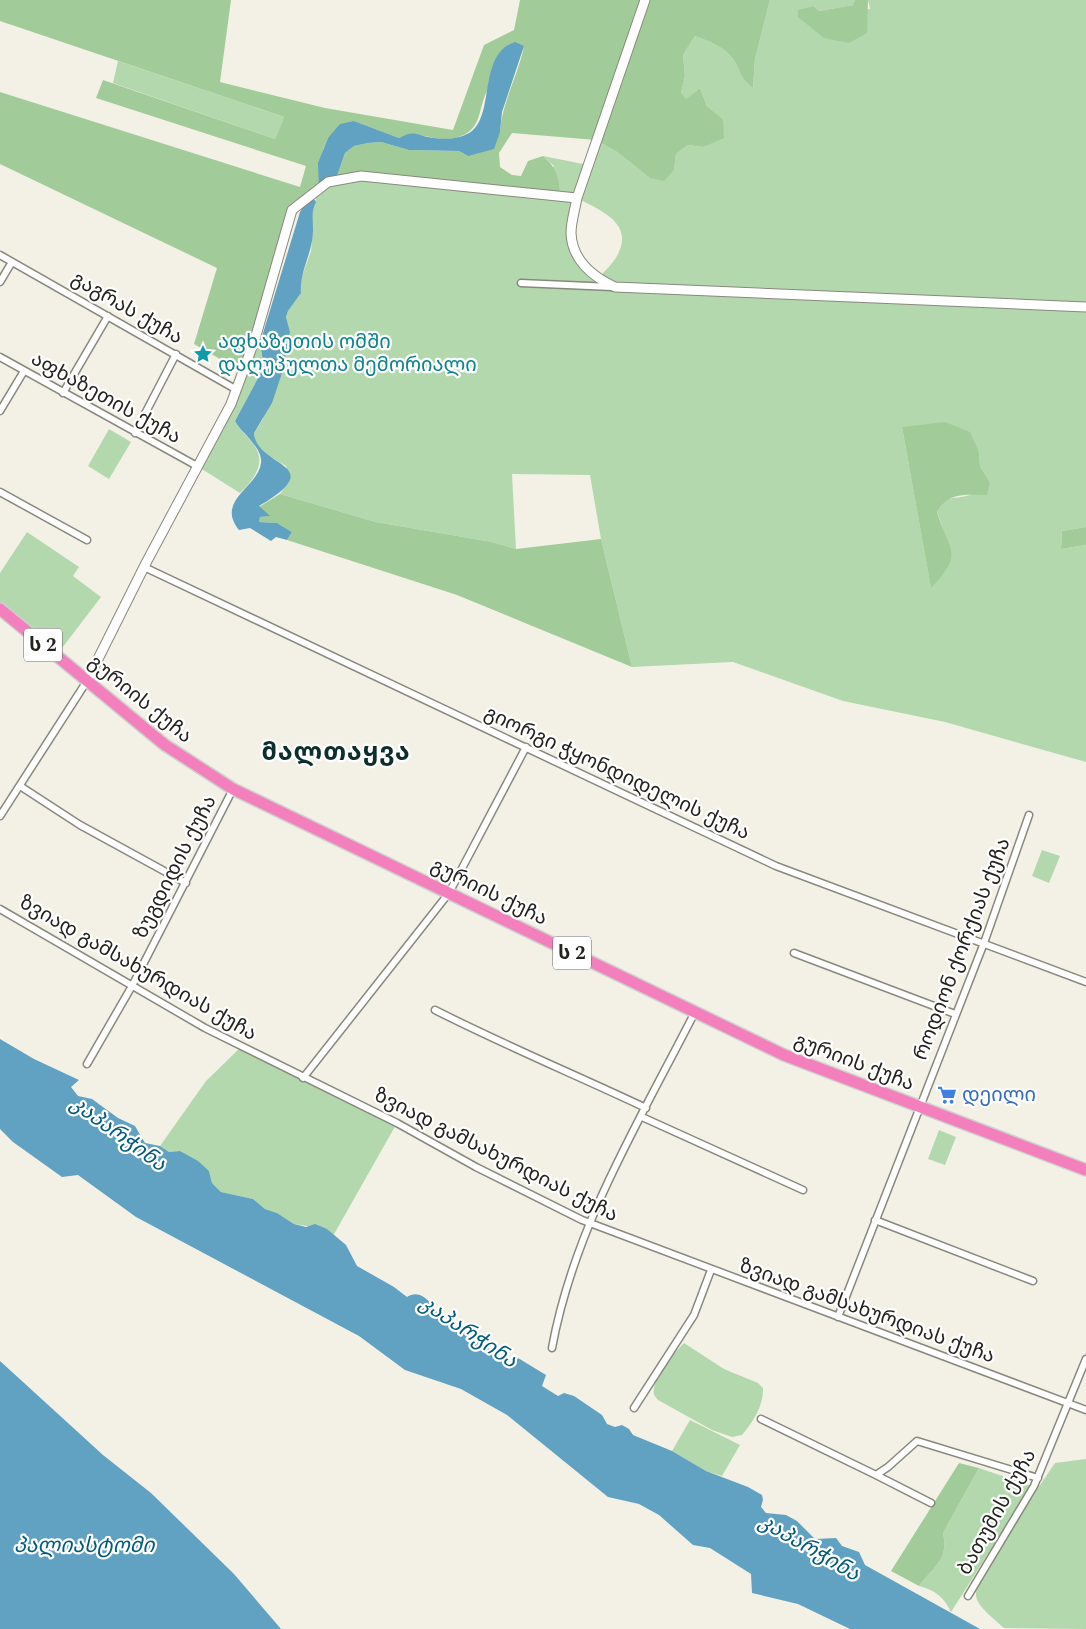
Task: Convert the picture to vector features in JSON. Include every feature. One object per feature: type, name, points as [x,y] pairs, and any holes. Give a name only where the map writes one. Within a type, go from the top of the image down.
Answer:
[{"type":"highway","name":"გურიის ქუჩა","points":[[0,609],[165,745],[233,789],[784,1056],[1086,1170]]},
{"type":"street","points":[[621,288],[598,279],[585,268],[576,251],[571,233],[577,198],[645,0]]},
{"type":"street","points":[[0,816],[87,681],[144,567],[237,390],[292,210],[328,182],[361,176],[577,198]]},
{"type":"street","name":"გაგრას ქუჩა","points":[[0,254],[237,390]]},
{"type":"street","points":[[0,282],[12,262]]},
{"type":"street","points":[[522,283],[1086,308]]},
{"type":"street","points":[[63,393],[108,316]]},
{"type":"street","points":[[135,433],[176,354]]},
{"type":"street","name":"აფხაზეთის ქუჩა","points":[[0,357],[197,466]]},
{"type":"street","points":[[0,411],[24,371]]},
{"type":"street","points":[[0,492],[87,540]]},
{"type":"street","name":"გიორგი ჭყონდიდელის ქუჩა","points":[[144,567],[776,866],[984,942],[1086,982]]},
{"type":"street","points":[[303,1078],[449,893],[526,748]]},
{"type":"street","points":[[20,786],[80,825],[186,883]]},
{"type":"street","name":"ზუგდიდის ქუჩა","points":[[87,1064],[132,986],[233,789]]},
{"type":"street","name":"როდიონ ქორქიას ქუჩა","points":[[838,1318],[984,942],[1029,815]]},
{"type":"street","name":"ზვიად გამსახურდიას ქუჩა","points":[[0,908],[205,1028],[397,1123],[484,1171],[588,1223],[1086,1410]]},
{"type":"street","points":[[794,953],[955,1014]]},
{"type":"street","points":[[435,1010],[498,1042],[574,1074],[646,1108]]},
{"type":"street","points":[[552,1348],[559,1310],[588,1223],[695,1012]]},
{"type":"street","points":[[642,1117],[802,1190]]},
{"type":"street","points":[[876,1220],[1033,1281]]},
{"type":"street","points":[[634,1408],[694,1315],[710,1270]]},
{"type":"street","name":"ბათუმის ქუჩა","points":[[968,1596],[1038,1478],[1086,1359]]},
{"type":"street","points":[[761,1419],[931,1503]]},
{"type":"street","points":[[876,1475],[888,1467],[917,1441],[1038,1478]]},
{"type":"green space","points":[[0,0],[231,0],[220,82],[325,108],[453,130],[484,45],[514,30],[520,0],[770,0],[755,59],[753,88],[743,77],[730,55],[711,42],[695,36],[683,55],[685,76],[681,93],[686,99],[700,88],[707,106],[723,119],[724,138],[703,147],[688,145],[676,154],[674,170],[664,181],[650,178],[617,152],[596,140],[512,133],[499,153],[500,167],[512,175],[521,176],[528,161],[543,156],[556,174],[560,196],[361,176],[336,179],[345,153],[354,146],[368,143],[381,142],[409,150],[459,151],[468,156],[500,132],[504,110],[524,46],[490,85],[475,125],[464,135],[448,139],[421,135],[399,138],[354,121],[328,138],[323,150],[319,189],[292,210],[244,373],[194,344],[217,268],[0,164],[0,92],[300,187],[306,166],[96,98],[103,80],[275,139],[284,117],[0,21]]},
{"type":"green space","points":[[770,0],[855,0],[853,5],[819,11],[814,6],[798,17],[870,9],[868,0],[1086,0],[1086,527],[1062,531],[1061,549],[1086,545],[1086,762],[945,722],[843,701],[733,662],[632,667],[601,539],[590,475],[512,474],[516,549],[492,542],[376,522],[280,494],[289,482],[286,466],[261,449],[257,444],[254,433],[263,419],[290,333],[286,317],[288,311],[301,293],[300,282],[311,251],[313,229],[311,214],[319,189],[361,176],[521,191],[554,166],[543,156],[588,165],[596,140],[617,152],[650,178],[674,170],[676,154],[688,145],[703,147],[723,119],[707,106],[700,88],[685,100],[681,93],[685,76],[683,55],[695,36],[726,51],[736,63],[743,78],[753,88],[755,59]],"holes":[[[577,198],[612,218],[618,225],[621,233],[622,243],[618,254],[598,279],[581,257],[574,242],[572,234]],[[902,427],[979,451],[980,466],[990,482],[972,494],[944,502],[937,512],[943,529],[931,587]]]},
{"type":"green space","points":[[855,0],[868,0],[867,33],[849,43],[824,38],[798,17],[798,10],[814,6],[819,11],[853,5]]},
{"type":"green space","points":[[118,61],[284,117],[275,139],[113,83]]},
{"type":"green space","points":[[255,339],[260,344],[264,367],[235,421],[257,449],[259,463],[255,476],[240,493],[197,466],[231,404]]},
{"type":"green space","points":[[945,422],[970,432],[979,452],[980,466],[990,482],[987,495],[965,495],[952,498],[937,512],[949,544],[951,559],[942,576],[931,588],[902,427]]},
{"type":"green space","points":[[109,429],[131,442],[109,479],[88,466]]},
{"type":"green space","points":[[280,494],[376,522],[492,542],[516,549],[601,539],[632,667],[457,595],[287,540],[292,532],[277,523],[259,522],[260,517],[269,516],[259,507]]},
{"type":"green space","points":[[1086,527],[1086,545],[1061,549],[1062,531]]},
{"type":"green space","points":[[27,532],[79,567],[73,576],[101,597],[56,656],[0,609],[0,573]]},
{"type":"green space","points":[[1042,850],[1060,856],[1049,883],[1032,876]]},
{"type":"green space","points":[[241,1047],[397,1123],[333,1236],[327,1229],[294,1224],[277,1213],[265,1209],[253,1199],[221,1192],[212,1183],[209,1171],[180,1151],[169,1152],[160,1146],[206,1081]]},
{"type":"green space","points":[[939,1130],[956,1137],[945,1165],[928,1159]]},
{"type":"green space","points":[[684,1343],[724,1369],[758,1383],[763,1388],[762,1401],[757,1413],[742,1435],[732,1437],[712,1430],[658,1400],[654,1395],[656,1382],[660,1374]]},
{"type":"green space","points":[[690,1420],[740,1445],[722,1476],[706,1471],[672,1451]]},
{"type":"green space","points":[[1086,1459],[1086,1629],[1004,1628],[983,1609],[976,1596],[980,1581],[994,1557],[988,1554],[951,1612],[938,1595],[919,1586],[939,1562],[944,1550],[943,1533],[979,1468],[1038,1488],[1055,1463]]},
{"type":"green space","points":[[959,1463],[979,1468],[943,1533],[944,1550],[939,1562],[919,1586],[891,1571]]},
{"type":"water","points":[[515,42],[524,46],[502,112],[500,132],[494,149],[468,156],[459,151],[409,150],[381,142],[354,146],[345,153],[336,179],[319,189],[318,163],[328,138],[340,124],[354,121],[399,138],[414,133],[445,139],[462,136],[472,131],[479,122],[483,111],[491,70],[496,58],[503,48]]},
{"type":"water","points":[[313,198],[316,202],[313,212],[313,236],[302,277],[301,293],[286,317],[290,332],[282,373],[272,403],[254,433],[258,444],[266,453],[285,466],[290,473],[289,481],[280,492],[259,506],[270,516],[260,517],[259,522],[277,523],[292,532],[287,540],[276,537],[271,541],[250,528],[239,530],[233,520],[232,510],[235,502],[253,480],[261,463],[259,451],[235,421],[264,367],[260,343],[300,212],[305,204]]},
{"type":"water","name":"კაპარჭინა","points":[[0,1039],[34,1059],[79,1080],[71,1087],[78,1096],[92,1099],[118,1118],[135,1126],[145,1143],[160,1146],[169,1152],[180,1151],[198,1161],[209,1171],[212,1183],[221,1192],[253,1199],[265,1209],[277,1213],[294,1224],[306,1227],[315,1224],[327,1229],[346,1245],[357,1266],[394,1287],[407,1297],[413,1294],[424,1297],[445,1323],[471,1334],[507,1365],[518,1358],[546,1375],[542,1386],[558,1396],[564,1393],[574,1396],[602,1415],[607,1424],[615,1427],[622,1425],[629,1429],[633,1435],[672,1451],[706,1471],[748,1487],[762,1495],[761,1507],[766,1513],[786,1515],[797,1521],[815,1539],[836,1538],[842,1546],[859,1552],[865,1565],[980,1629],[850,1629],[798,1604],[752,1593],[751,1574],[710,1548],[693,1545],[659,1515],[639,1504],[608,1497],[507,1415],[461,1389],[405,1370],[359,1336],[136,1217],[78,1175],[62,1177],[13,1142],[0,1129]]},
{"type":"water","name":"პალიასტომი","points":[[0,1361],[103,1455],[151,1493],[234,1574],[281,1629],[0,1629]]},
{"type":"place","name":"აფხაზეთის ომში დაღუპულთა მემორიალი","points":[[203,354]]},
{"type":"place","name":"დეილი","points":[[947,1095]]},
{"type":"district","name":"მალთაყვა","points":[[336,753]]}]
